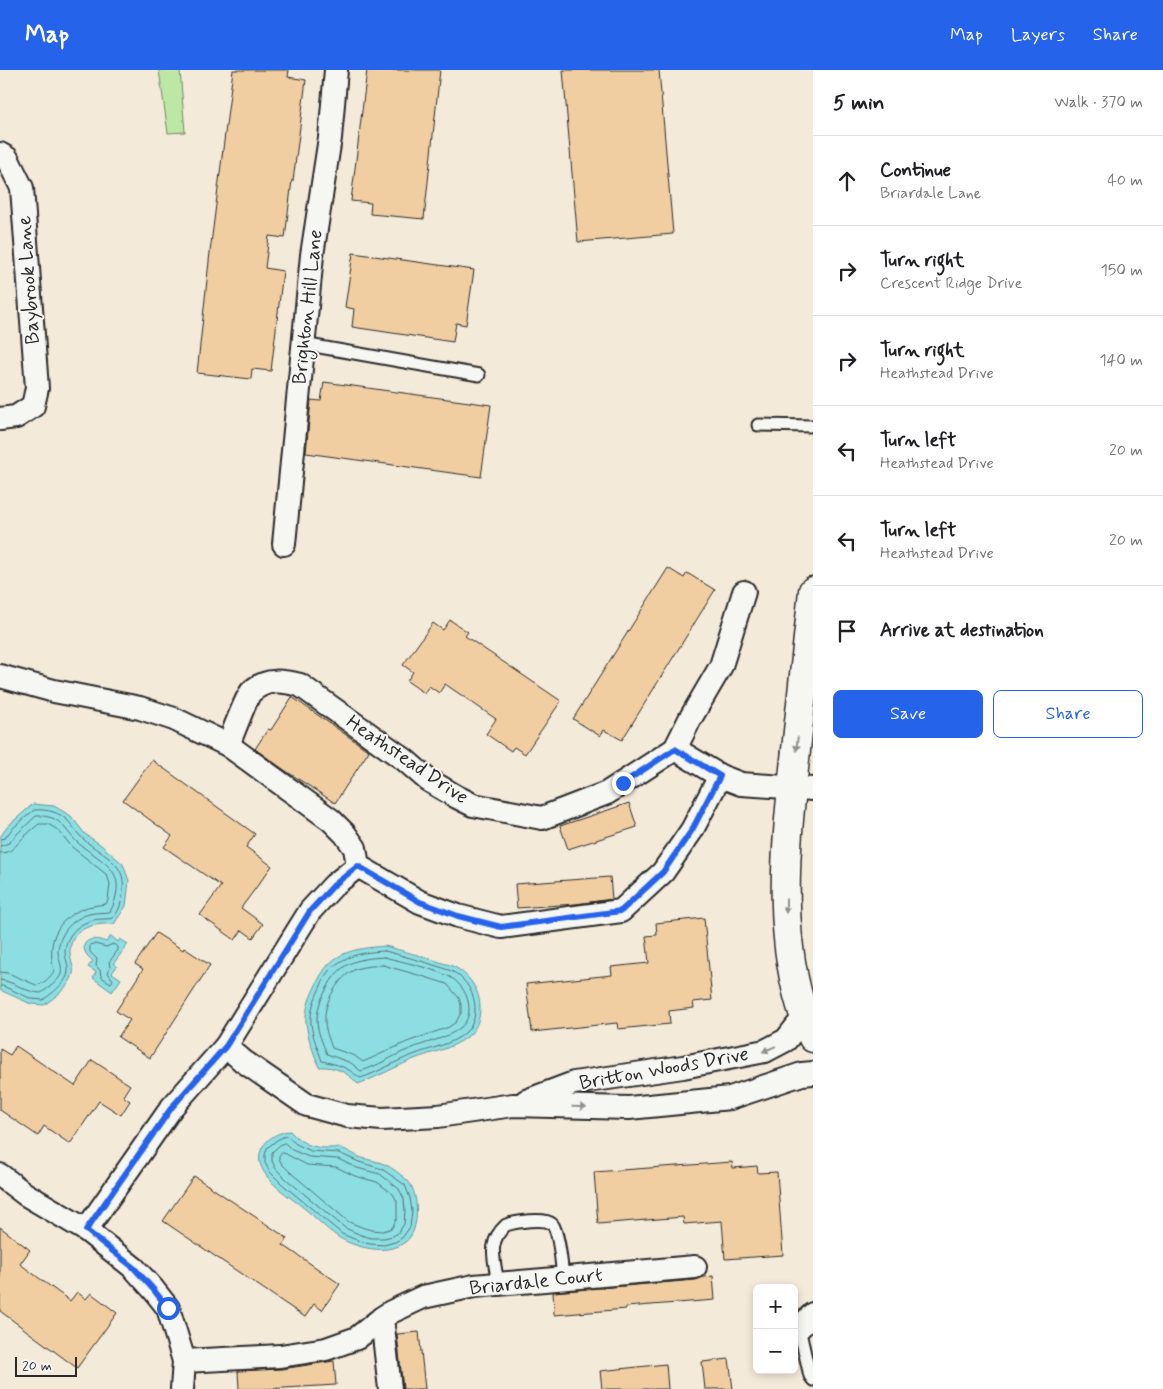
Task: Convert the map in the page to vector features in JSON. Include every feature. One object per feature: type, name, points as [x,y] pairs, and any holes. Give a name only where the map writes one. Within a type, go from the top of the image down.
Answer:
[{"type":"main road","points":[[809,1028],[797,996],[791,969],[785,908],[788,831],[802,788],[813,591]]},
{"type":"street","name":"Brighton Hill Lane","points":[[284,544],[312,256],[330,138],[336,70]]},
{"type":"street","name":"Baybrook Lane","points":[[0,419],[16,417],[33,406],[37,388],[22,188],[3,156]]},
{"type":"street","name":"Heathstead Drive","points":[[228,745],[250,692],[266,683],[283,681],[300,685],[405,760],[428,780],[457,798],[473,805],[542,818],[607,793],[675,749],[721,666],[744,592]]},
{"type":"street","points":[[0,676],[54,691],[140,708],[174,719],[228,745],[331,820],[345,834],[355,848],[358,866]]},
{"type":"street","points":[[675,749],[720,776],[741,784],[802,788]]},
{"type":"street","points":[[358,866],[420,902],[458,916],[501,927],[621,911],[663,872],[692,830],[720,776]]},
{"type":"street","points":[[86,1230],[172,1107],[226,1046],[310,911],[334,885],[358,866]]},
{"type":"street","name":"Britton Woods Drive","points":[[513,1105],[574,1083],[683,1067],[765,1051],[809,1028]]},
{"type":"street","name":"Britton Woods Drive","points":[[226,1046],[243,1061],[307,1105],[347,1116],[382,1119],[438,1116],[513,1105],[629,1108],[730,1098],[802,1074],[813,1073]]},
{"type":"street","points":[[0,1175],[26,1194],[86,1230],[134,1268],[153,1289],[168,1308],[184,1362],[182,1389]]},
{"type":"street","name":"Briardale Court","points":[[184,1362],[280,1356],[326,1350],[357,1338],[391,1312],[423,1296],[474,1286],[695,1267]]},
{"type":"street","points":[[382,1318],[390,1389]]},
{"type":"lane","points":[[304,344],[479,375]]},
{"type":"lane","points":[[758,425],[813,426]]},
{"type":"lane","points":[[498,1284],[493,1249],[496,1237],[506,1225],[526,1222],[544,1221],[552,1223],[558,1242],[563,1278]]},
{"type":"lane","points":[[808,1321],[810,1376],[813,1380]]},
{"type":"green space","points":[[159,70],[180,70],[185,132],[168,133]]},
{"type":"water","points":[[33,804],[54,806],[71,816],[85,834],[123,864],[129,881],[126,906],[114,924],[99,924],[85,928],[75,937],[71,943],[70,951],[73,966],[71,979],[61,992],[44,1005],[31,1004],[0,990],[0,837],[8,826]]},
{"type":"water","points":[[111,936],[118,942],[120,939],[128,944],[114,963],[117,966],[112,973],[121,979],[112,992],[93,978],[96,972],[88,967],[93,961],[88,956],[84,947],[88,941],[93,939],[106,942]]},
{"type":"water","points":[[385,946],[454,966],[470,980],[476,990],[480,1001],[479,1016],[473,1031],[461,1041],[358,1084],[350,1076],[340,1071],[319,1067],[308,1033],[306,1022],[307,1009],[310,997],[320,976],[335,959],[350,951]]},
{"type":"water","points":[[290,1131],[299,1139],[313,1146],[341,1148],[359,1157],[384,1164],[406,1179],[411,1185],[416,1202],[416,1220],[411,1236],[403,1244],[393,1248],[370,1249],[358,1246],[338,1237],[280,1189],[264,1172],[261,1166],[260,1153],[266,1142],[277,1134]]},
{"type":"building","points":[[233,70],[289,70],[288,77],[306,80],[285,238],[269,236],[265,268],[283,271],[271,371],[252,369],[251,379],[197,373]]},
{"type":"building","points":[[367,70],[440,70],[424,219],[370,214],[371,203],[351,201]]},
{"type":"building","points":[[563,70],[659,70],[673,234],[578,242]]},
{"type":"building","points":[[353,253],[474,270],[466,325],[456,323],[453,342],[352,327],[354,309],[345,307]]},
{"type":"building","points":[[324,382],[491,405],[481,477],[306,453],[311,400],[321,401]]},
{"type":"building","points":[[668,568],[684,578],[687,573],[715,590],[622,740],[604,730],[600,736],[573,719]]},
{"type":"building","points":[[450,620],[468,632],[465,636],[561,701],[525,754],[514,747],[511,751],[486,734],[496,719],[445,684],[439,693],[429,686],[424,693],[407,681],[413,672],[403,665],[433,623],[443,630]]},
{"type":"building","points":[[292,697],[369,751],[335,803],[255,749],[268,729],[271,730]]},
{"type":"building","points":[[152,760],[255,834],[246,847],[272,866],[241,908],[263,924],[253,938],[242,930],[235,940],[200,915],[221,886],[164,847],[172,836],[123,800]]},
{"type":"building","points":[[629,803],[637,827],[568,849],[560,826]]},
{"type":"building","points":[[610,877],[612,899],[517,908],[515,884]]},
{"type":"building","points":[[704,918],[712,1000],[693,1002],[694,1008],[669,1011],[670,1024],[618,1029],[617,1023],[532,1032],[526,984],[612,975],[611,967],[649,963],[646,936],[657,935],[656,923]]},
{"type":"building","points":[[156,933],[210,965],[150,1058],[118,1037],[130,1020],[116,1011],[143,969],[135,964]]},
{"type":"building","points":[[16,1046],[75,1086],[92,1060],[130,1085],[123,1096],[130,1101],[121,1115],[99,1101],[70,1144],[44,1126],[38,1136],[0,1110],[0,1049],[10,1055]]},
{"type":"building","points":[[732,1162],[733,1168],[757,1166],[758,1173],[777,1172],[783,1255],[725,1259],[722,1221],[684,1224],[683,1217],[598,1224],[594,1172]]},
{"type":"building","points":[[194,1176],[287,1238],[283,1245],[340,1284],[322,1310],[314,1304],[305,1317],[163,1221]]},
{"type":"building","points":[[0,1227],[30,1250],[20,1264],[70,1301],[77,1292],[86,1299],[91,1293],[117,1313],[77,1368],[0,1311]]},
{"type":"building","points":[[713,1276],[715,1300],[554,1315],[553,1292],[696,1280]]},
{"type":"building","points":[[419,1332],[425,1389],[403,1389],[397,1334]]},
{"type":"building","points":[[729,1359],[733,1389],[705,1389],[702,1362]]},
{"type":"building","points":[[334,1361],[336,1385],[239,1389],[238,1371],[282,1369]]},
{"type":"building","points":[[666,1364],[668,1389],[602,1389],[600,1371]]},
{"type":"route","points":[[168,1308],[134,1268],[86,1230],[172,1107],[226,1046],[310,911],[334,885],[358,866],[420,902],[458,916],[501,927],[621,911],[663,872],[692,830],[720,776],[675,749],[623,783]]}]
